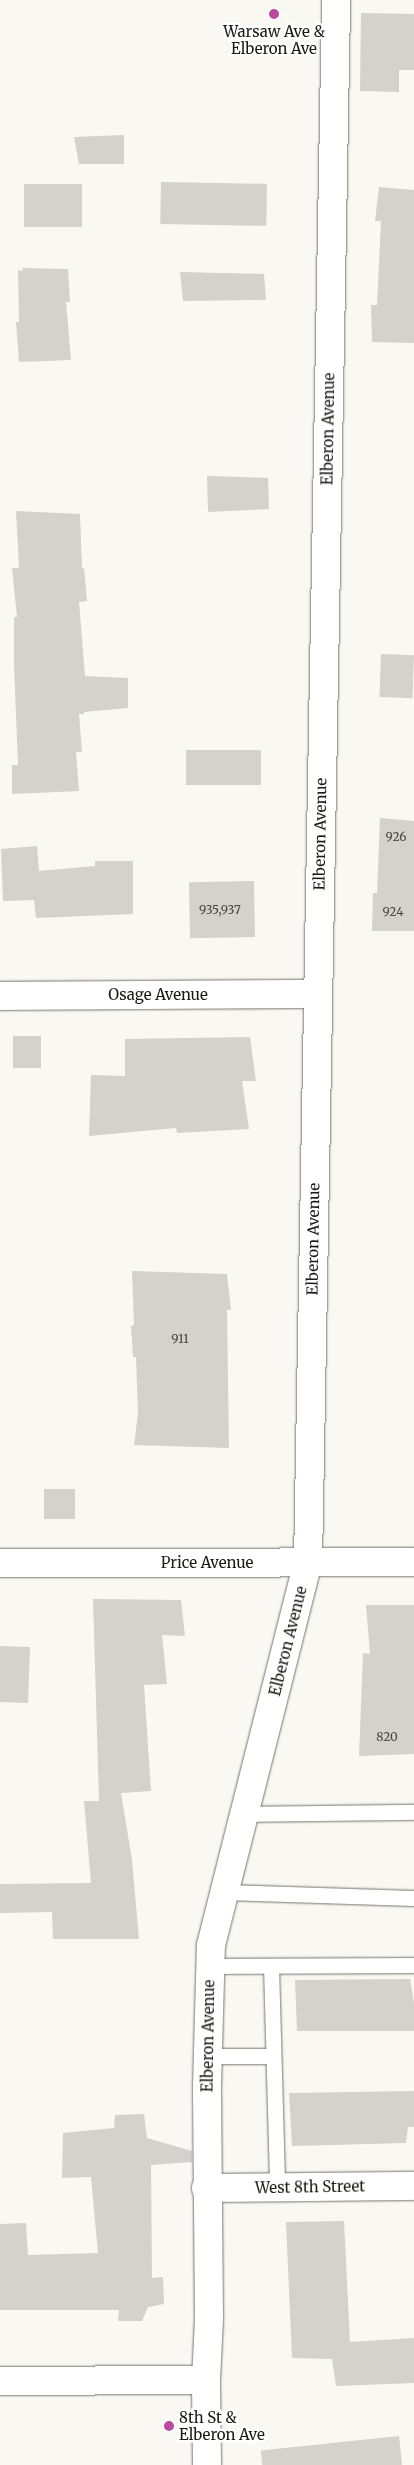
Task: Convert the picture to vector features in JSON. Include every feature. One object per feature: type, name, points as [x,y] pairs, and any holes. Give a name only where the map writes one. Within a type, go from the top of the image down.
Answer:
[{"type":"street","name":"Elberon Avenue","points":[[207,2465],[206,2380],[209,2319],[206,2188],[207,2056],[211,1945],[308,1563],[336,0]]},
{"type":"street","name":"Osage Avenue","points":[[0,996],[317,994]]},
{"type":"street","name":"Price Avenue","points":[[0,1563],[414,1562]]},
{"type":"street","name":"West 8th Street","points":[[206,2188],[414,2186]]},
{"type":"street","points":[[0,2381],[206,2380]]},
{"type":"lane","points":[[244,1814],[414,1812]]},
{"type":"lane","points":[[224,1892],[414,1898]]},
{"type":"lane","points":[[210,1966],[414,1965]]},
{"type":"lane","points":[[271,1966],[277,2187]]},
{"type":"lane","points":[[207,2056],[272,2056]]},
{"type":"building","points":[[361,13],[414,14],[414,70],[399,70],[399,92],[360,91]]},
{"type":"building","points":[[124,135],[124,164],[79,164],[74,137]]},
{"type":"building","points":[[161,182],[267,184],[266,226],[160,224]]},
{"type":"building","points":[[24,184],[82,184],[82,227],[24,227]]},
{"type":"building","points":[[379,187],[414,190],[414,343],[372,342],[371,305],[377,305],[381,221],[375,221]]},
{"type":"building","points":[[22,268],[68,269],[70,302],[66,302],[71,360],[19,362],[16,322],[19,322],[18,270],[23,271]]},
{"type":"building","points":[[180,272],[264,274],[266,300],[183,301]]},
{"type":"building","points":[[207,476],[268,478],[269,509],[208,512]]},
{"type":"building","points":[[16,511],[80,514],[82,568],[84,568],[87,601],[79,602],[85,676],[128,678],[128,708],[79,714],[82,752],[76,752],[79,791],[12,794],[12,765],[18,765],[14,664],[14,617],[17,617],[12,568],[19,568]]},
{"type":"building","points":[[381,654],[414,655],[412,698],[379,697]]},
{"type":"building","points":[[186,750],[261,750],[261,785],[186,785]]},
{"type":"building","points":[[380,818],[414,821],[414,931],[372,931],[373,893],[377,893]]},
{"type":"building","points":[[37,846],[39,871],[95,866],[95,861],[133,861],[133,914],[36,918],[34,900],[3,901],[1,849]]},
{"type":"building","points":[[254,881],[255,937],[190,938],[189,882]]},
{"type":"building","points":[[13,1036],[41,1036],[41,1068],[13,1068]]},
{"type":"building","points":[[250,1037],[256,1081],[242,1081],[249,1129],[177,1133],[176,1128],[89,1136],[91,1075],[125,1076],[125,1039]]},
{"type":"building","points":[[132,1271],[227,1274],[231,1310],[227,1310],[229,1448],[134,1445],[138,1413],[136,1357],[133,1357],[131,1326],[134,1325]]},
{"type":"building","points":[[44,1489],[75,1489],[75,1519],[44,1519]]},
{"type":"building","points":[[93,1599],[181,1600],[185,1636],[162,1635],[167,1684],[144,1685],[151,1791],[121,1793],[132,1860],[139,1939],[53,1939],[52,1912],[0,1913],[0,1884],[91,1883],[84,1801],[99,1801]]},
{"type":"building","points":[[366,1605],[414,1605],[414,1754],[359,1756],[363,1653],[370,1654]]},
{"type":"building","points":[[0,1646],[30,1647],[28,1703],[0,1702]]},
{"type":"building","points":[[410,1979],[414,2003],[414,2031],[297,2031],[295,1980]]},
{"type":"building","points":[[414,2091],[414,2127],[408,2127],[406,2143],[292,2146],[289,2093]]},
{"type":"building","points":[[144,2114],[147,2138],[192,2151],[192,2162],[151,2165],[152,2278],[163,2277],[164,2304],[148,2307],[142,2321],[118,2321],[119,2310],[0,2310],[0,2224],[26,2223],[28,2255],[98,2253],[91,2177],[62,2178],[63,2133],[114,2128],[115,2115]]},
{"type":"building","points":[[344,2221],[350,2342],[414,2338],[414,2383],[336,2386],[332,2359],[292,2358],[286,2222]]},
{"type":"building","points":[[399,2436],[402,2465],[262,2465],[261,2451]]},
{"type":"place","name":"Warsaw Ave & Elberon Ave","points":[[274,14]]},
{"type":"place","name":"8th St & Elberon Ave","points":[[169,2426]]}]
